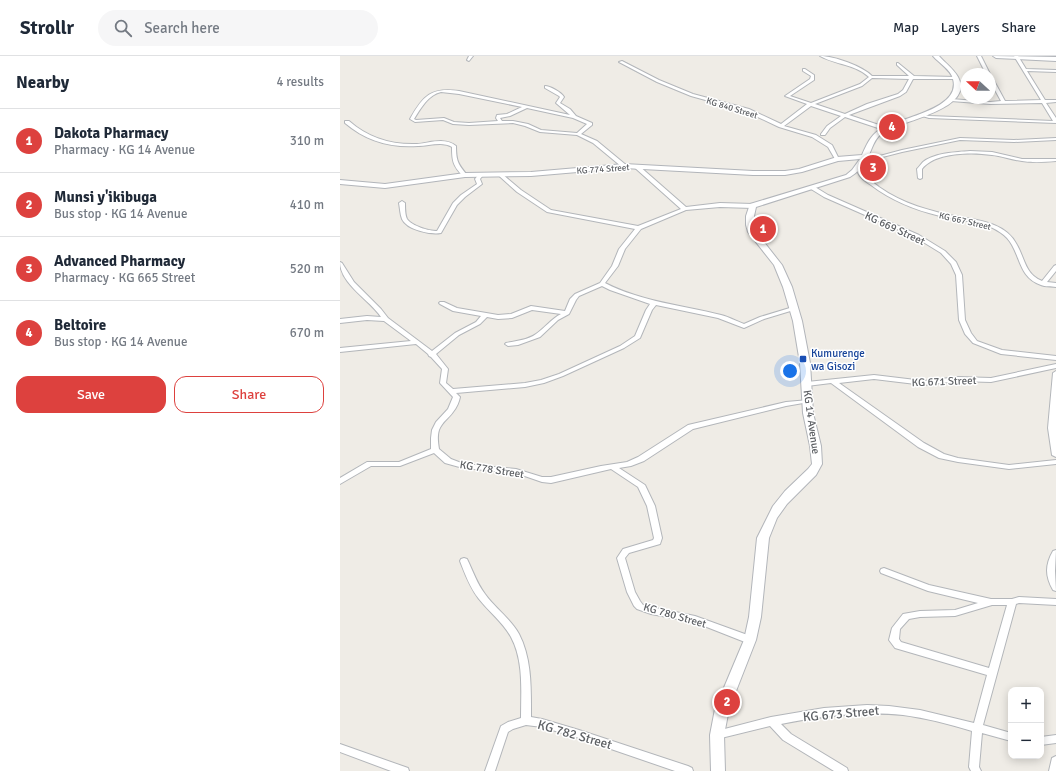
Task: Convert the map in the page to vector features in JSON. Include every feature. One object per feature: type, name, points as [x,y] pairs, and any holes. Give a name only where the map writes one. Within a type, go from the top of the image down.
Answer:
[{"type":"main road","points":[[753,206],[842,179],[862,162],[875,137],[886,129],[940,107],[951,100],[958,90],[956,78],[936,56]]},
{"type":"main road","points":[[996,56],[1056,59]]},
{"type":"main road","name":"KG 774 Street","points":[[340,183],[384,186],[465,175],[531,174],[624,166],[753,173],[785,173],[800,171],[837,159],[862,162]]},
{"type":"main road","name":"KG 14 Avenue","points":[[718,771],[717,735],[722,709],[750,640],[756,617],[763,538],[767,526],[778,506],[812,472],[817,465],[817,457],[810,428],[804,356],[794,308],[778,265],[751,232],[750,219],[753,206]]},
{"type":"street","points":[[822,56],[836,62],[856,66],[871,77],[956,78]]},
{"type":"street","points":[[979,56],[985,68]]},
{"type":"street","points":[[1017,57],[1042,101],[1056,122]]},
{"type":"street","name":"KG 840 Street","points":[[621,62],[692,95],[746,110],[781,126],[814,136],[830,146],[837,159]]},
{"type":"street","points":[[898,64],[912,77]]},
{"type":"street","points":[[804,70],[812,74],[812,80],[787,96],[810,105],[886,129]]},
{"type":"street","points":[[1024,70],[1056,71]]},
{"type":"street","points":[[781,126],[810,105],[861,85],[871,77]]},
{"type":"street","points":[[823,134],[825,130],[844,115],[902,93],[912,77]]},
{"type":"street","points":[[546,87],[562,96],[558,103],[568,110],[574,117]]},
{"type":"street","points":[[996,89],[1003,102]]},
{"type":"street","points":[[578,134],[590,124],[574,117],[506,101],[462,93],[437,92],[419,107],[412,120],[444,119],[459,124],[500,122],[518,123],[540,131],[578,134],[595,142],[624,166]]},
{"type":"street","points":[[951,100],[978,102],[1056,101]]},
{"type":"street","points":[[500,122],[498,118],[499,116],[527,107]]},
{"type":"street","points":[[922,115],[929,117],[1056,122]]},
{"type":"street","points":[[347,122],[356,131],[380,141],[415,145],[442,143],[452,144],[454,146],[454,162],[465,175]]},
{"type":"street","points":[[862,162],[902,150],[960,139],[1014,142],[1056,139]]},
{"type":"street","points":[[920,178],[919,172],[921,165],[934,158],[947,155],[983,153],[1020,160],[1056,160]]},
{"type":"street","name":"KG 667 Street","points":[[862,162],[861,174],[886,194],[902,202],[947,217],[987,224],[1003,232],[1014,243],[1027,273],[1044,284]]},
{"type":"street","points":[[636,166],[685,209]]},
{"type":"street","points":[[402,203],[407,222],[426,231],[436,233],[439,232],[455,204],[463,196],[480,184],[477,179],[482,174]]},
{"type":"street","points":[[499,174],[519,191],[549,211],[639,228]]},
{"type":"street","name":"KG 669 Street","points":[[813,188],[833,199],[917,236],[943,252],[954,263],[959,275],[962,320],[968,334],[975,342],[1001,352],[1056,358]]},
{"type":"street","points":[[508,344],[518,343],[538,336],[556,318],[567,313],[573,299],[577,295],[602,284],[615,266],[622,249],[639,228],[685,209],[720,205],[753,206]]},
{"type":"street","points":[[340,264],[343,272],[353,286],[380,311],[385,319],[417,342],[445,369],[443,383],[456,395],[456,402],[436,426],[434,440],[435,450],[400,464],[370,464],[340,481]]},
{"type":"street","points":[[1044,284],[1056,267]]},
{"type":"street","points":[[602,284],[612,289],[654,303],[720,317],[746,326],[762,318],[794,308]]},
{"type":"street","points":[[1044,284],[1056,284]]},
{"type":"street","points":[[442,303],[455,310],[498,317],[512,316],[528,308],[567,313]]},
{"type":"street","points":[[452,392],[525,385],[542,382],[561,375],[622,347],[638,337],[648,310],[654,303]]},
{"type":"street","points":[[431,355],[456,334],[478,323],[486,315]]},
{"type":"street","points":[[340,321],[367,318],[385,319]]},
{"type":"street","points":[[340,350],[417,342]]},
{"type":"street","name":"KG 671 Street","points":[[807,384],[874,377],[924,384],[958,379],[992,380],[1056,366]]},
{"type":"street","points":[[1056,372],[1054,428],[1056,454]]},
{"type":"street","points":[[832,381],[921,445],[942,456],[958,460],[1009,467],[1056,462]]},
{"type":"street","name":"KG 778 Street","points":[[435,450],[448,461],[463,466],[516,471],[542,479],[551,480],[628,464],[641,459],[691,428],[807,400]]},
{"type":"street","name":"KG 780 Street","points":[[613,467],[641,485],[651,506],[658,538],[657,542],[626,551],[621,558],[629,586],[640,607],[694,619],[750,640]]},
{"type":"street","points":[[1056,554],[1051,562],[1050,575],[1056,588]]},
{"type":"street","points":[[464,561],[482,596],[506,622],[518,641],[525,681],[526,721]]},
{"type":"street","points":[[884,571],[928,588],[992,602],[1012,602],[1019,600],[1056,602]]},
{"type":"street","points":[[992,602],[955,613],[906,616],[896,628],[894,640],[898,645],[992,673]]},
{"type":"street","points":[[976,771],[974,767],[977,728],[1012,602]]},
{"type":"street","name":"KG 673 Street","points":[[717,735],[771,721],[839,711],[890,710],[920,714],[1008,736]]},
{"type":"street","name":"KG 782 Street","points":[[490,771],[504,729],[507,726],[526,721],[579,734],[688,771]]},
{"type":"street","points":[[771,721],[787,737],[843,771]]},
{"type":"street","points":[[1044,741],[1056,739]]},
{"type":"street","points":[[340,748],[404,771]]},
{"type":"street","points":[[1054,771],[1056,761]]},
{"type":"place","name":"Beltoire","points":[[892,127]]},
{"type":"place","name":"Advanced Pharmacy","points":[[873,168]]},
{"type":"place","name":"Dakota Pharmacy","points":[[763,229]]},
{"type":"place","name":"Kumurenge wa Gisozi","points":[[803,359]]},
{"type":"place","name":"Munsi y'ikibuga","points":[[727,702]]}]
